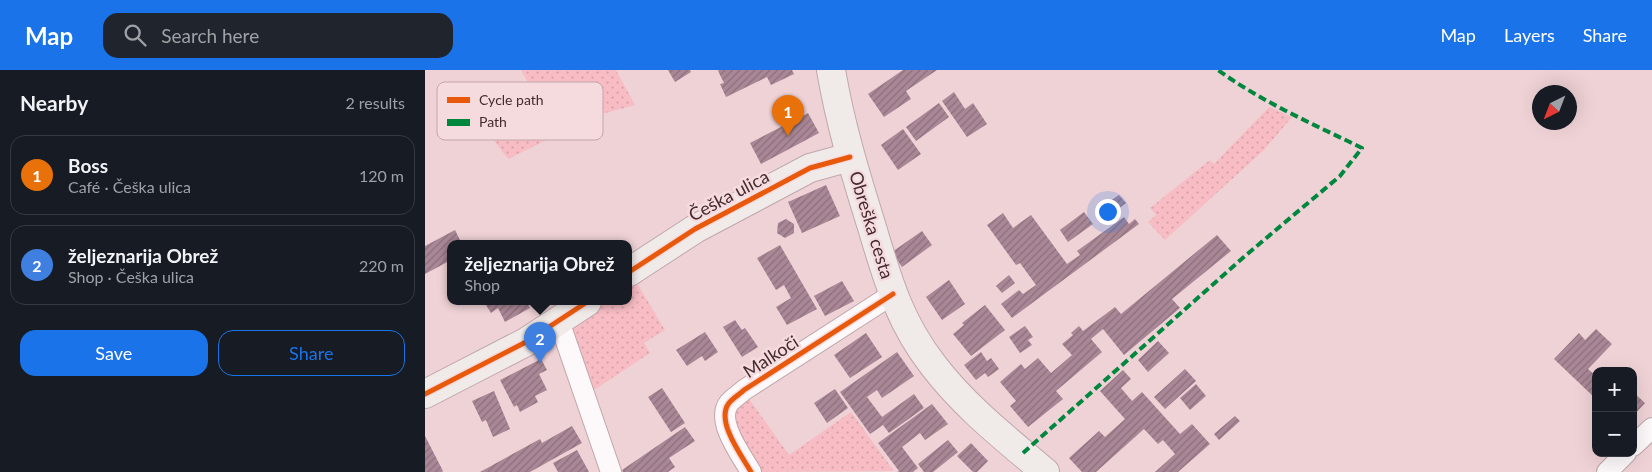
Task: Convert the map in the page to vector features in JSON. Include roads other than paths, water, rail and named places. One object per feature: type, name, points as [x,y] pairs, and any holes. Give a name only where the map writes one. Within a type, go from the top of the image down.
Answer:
[{"type":"main road","name":"Obreška cesta","points":[[831,70],[850,157],[893,294],[907,326],[921,349],[967,405],[989,426],[1045,472]]},
{"type":"main road","name":"Češka ulica","points":[[632,270],[695,229],[810,168],[850,157]]},
{"type":"main road","points":[[425,394],[526,342],[583,305]]},
{"type":"street","name":"Malkoči","points":[[751,472],[728,431],[724,420],[725,410],[729,403],[752,385],[893,294]]},
{"type":"street","points":[[559,321],[611,472]]},
{"type":"street","points":[[1637,442],[1652,428]]},
{"type":"street","points":[[1607,472],[1622,457]]},
{"type":"place","name":"Boss","points":[[788,136]]},
{"type":"place","name":"željeznarija Obrež","points":[[540,363]]}]
